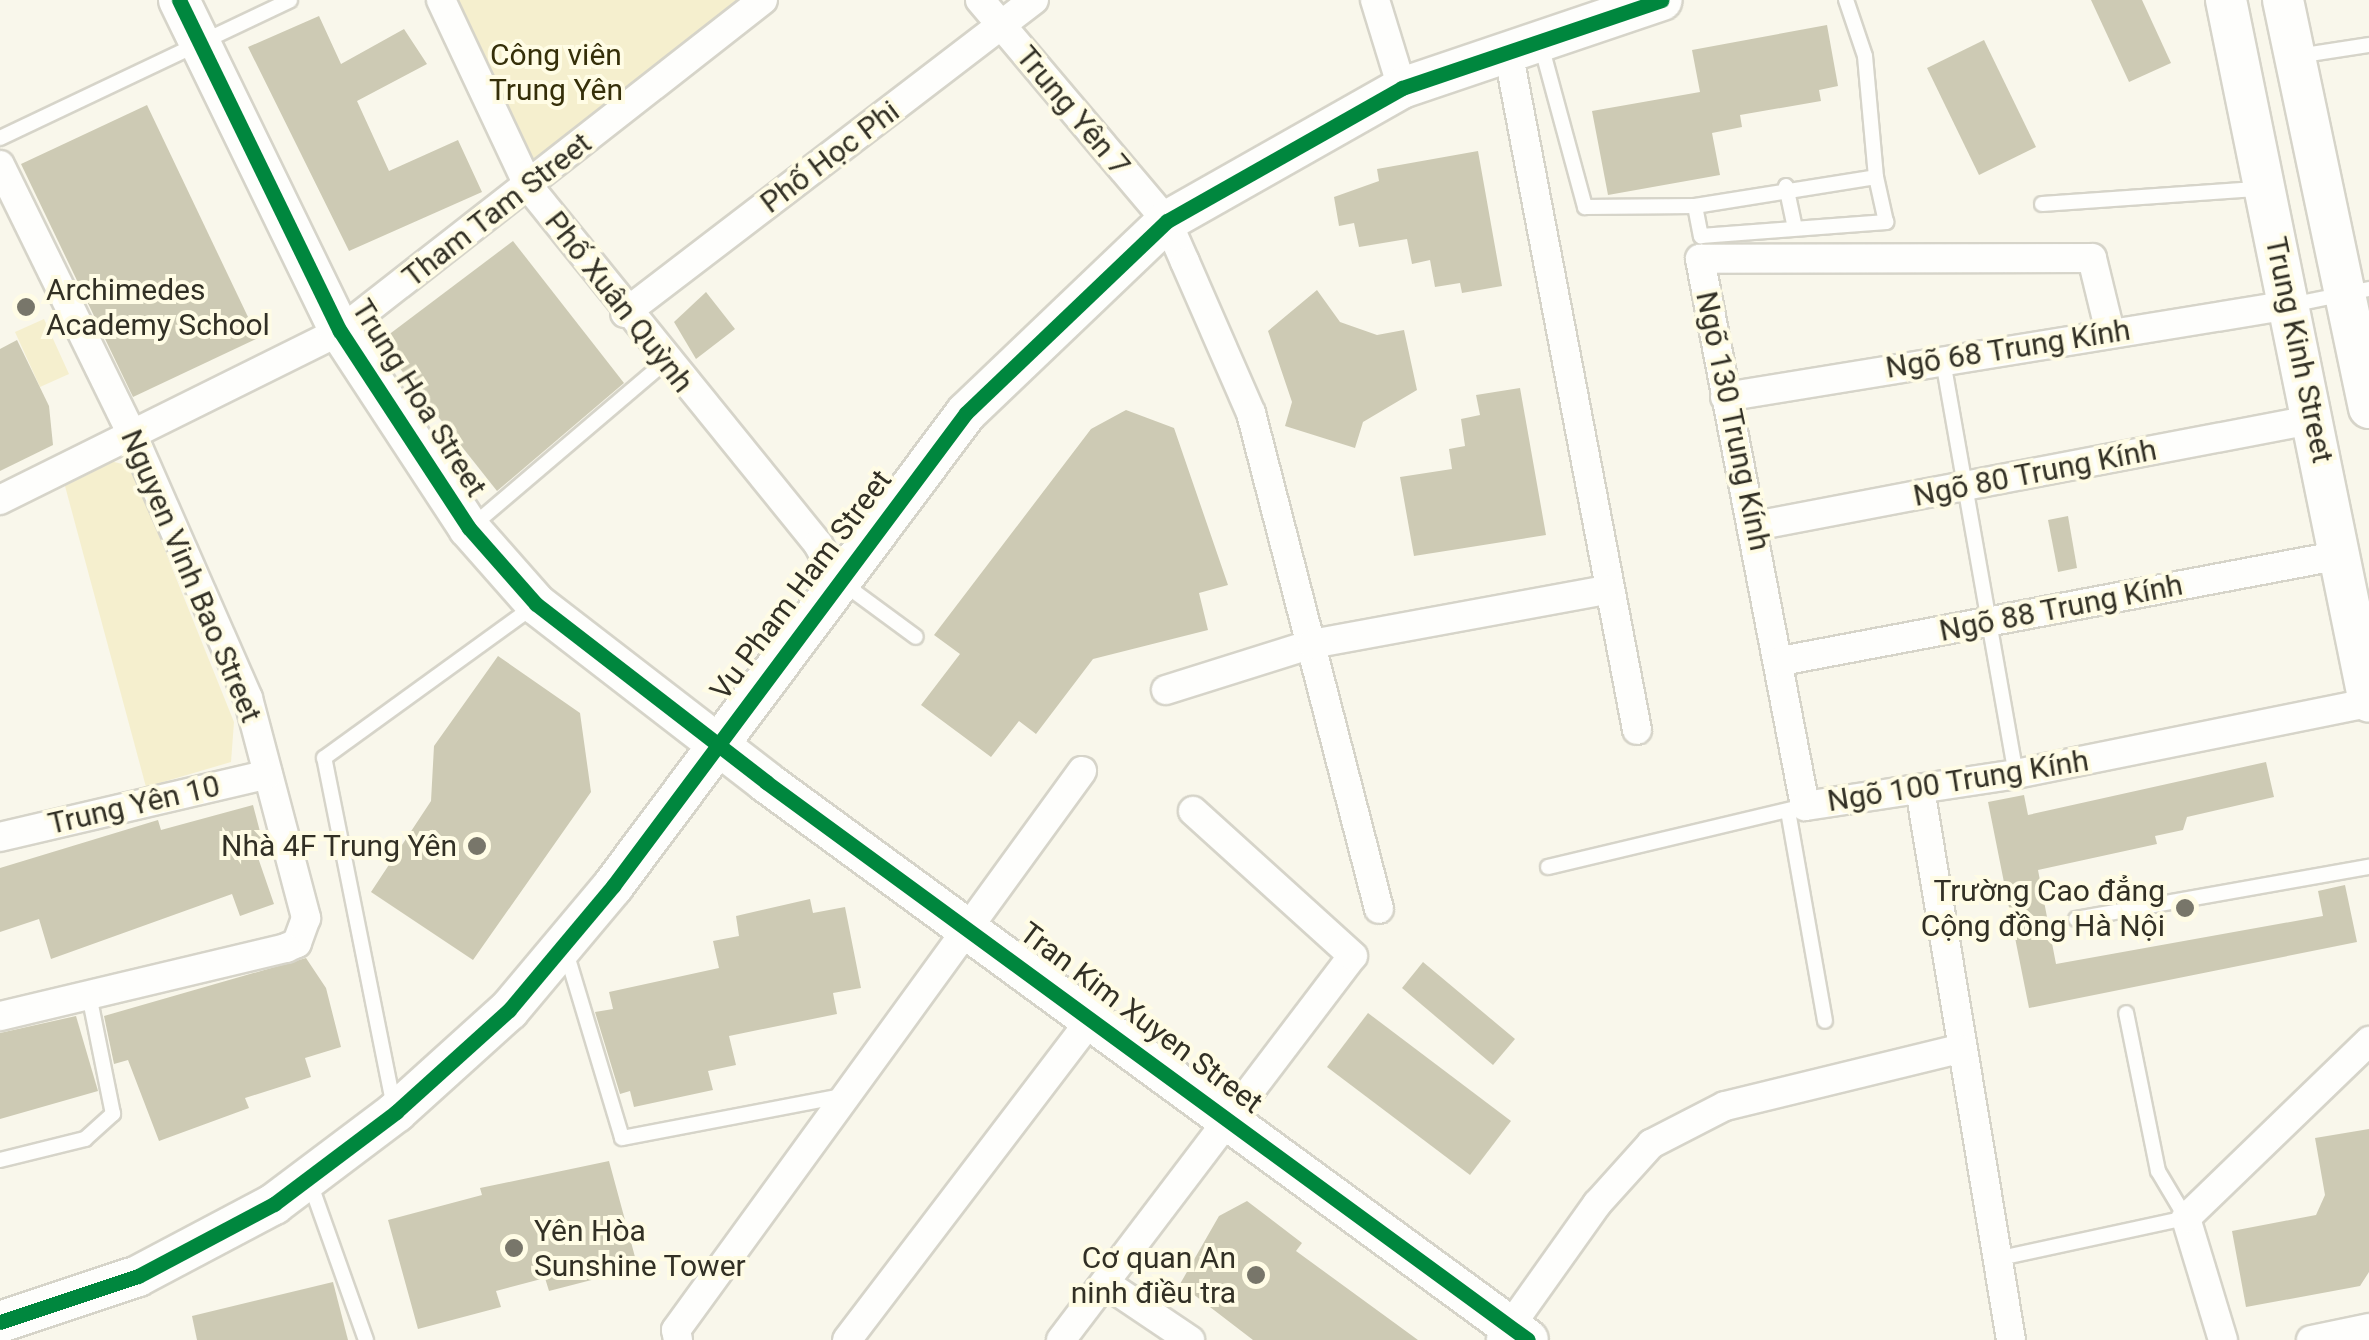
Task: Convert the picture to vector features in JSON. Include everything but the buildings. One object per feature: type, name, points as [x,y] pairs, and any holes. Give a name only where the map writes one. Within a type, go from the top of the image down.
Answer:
[{"type":"street","name":"Trung Hoa Street","points":[[179,0],[340,331],[470,528],[536,604],[717,745]]},
{"type":"street","name":"Phố Xuân Quỳnh","points":[[441,0],[529,187],[664,363],[818,544],[837,578]]},
{"type":"street","name":"Tham Tam Street","points":[[0,500],[340,331],[529,187],[763,0]]},
{"type":"street","name":"Trung Yên 7","points":[[980,0],[1166,221],[1251,413],[1380,910]]},
{"type":"street","name":"Phố Học Phi","points":[[625,312],[1034,0]]},
{"type":"street","points":[[1375,0],[1402,88]]},
{"type":"street","name":"Vu Pham Ham Street","points":[[0,1322],[190,1253],[309,1180],[396,1112],[565,948],[837,578],[1018,356],[1166,221],[1402,88],[1662,0]]},
{"type":"street","name":"Trung Kinh Street","points":[[2226,0],[2316,420],[2369,702]]},
{"type":"street","name":"Trung Kinh Street","points":[[2282,0],[2358,291],[2368,396]]},
{"type":"street","points":[[1524,45],[1607,590],[1637,730]]},
{"type":"street","name":"Nguyen Vinh Bao Street","points":[[0,165],[133,436],[248,698],[306,918],[296,943],[0,1016]]},
{"type":"street","name":"Ngõ 130 Trung Kính","points":[[1796,809],[1781,661],[1725,397],[1701,248],[2092,258],[2110,332]]},
{"type":"street","name":"Ngõ 68 Trung Kính","points":[[1725,397],[2290,305]]},
{"type":"street","name":"Ngõ 80 Trung Kính","points":[[1755,526],[2316,420]]},
{"type":"street","name":"Ngõ 88 Trung Kính","points":[[1781,661],[2341,555]]},
{"type":"street","points":[[1166,690],[1312,644],[1607,590]]},
{"type":"street","name":"Ngõ 100 Trung Kính","points":[[1796,809],[2016,774],[2369,702]]},
{"type":"street","name":"Tran Kim Xuyen Street","points":[[717,745],[970,926],[1513,1335]]},
{"type":"street","points":[[678,1340],[676,1330],[1082,771]]},
{"type":"street","name":"Trung Yên 10","points":[[0,837],[268,774]]},
{"type":"street","points":[[1920,790],[1959,1049],[2010,1340]]},
{"type":"street","points":[[1060,1340],[1108,1285],[1224,1115],[1352,956],[1193,812]]},
{"type":"street","points":[[851,1338],[1092,1018]]},
{"type":"street","points":[[2223,1340],[2186,1218],[2369,1041]]},
{"type":"street","points":[[1513,1335],[1597,1204],[1651,1144],[1726,1106],[1959,1049]]},
{"type":"street","points":[[1108,1285],[1190,1340]]},
{"type":"street","points":[[2311,1340],[2369,1328]]},
{"type":"lane","points":[[0,138],[198,40],[290,0]]},
{"type":"lane","points":[[1695,206],[1701,248],[1794,225],[1886,222],[1876,177],[1865,56],[1846,0]]},
{"type":"lane","points":[[1524,45],[1585,207],[1695,206],[1786,186],[1876,177]]},
{"type":"lane","points":[[2297,56],[2369,45]]},
{"type":"lane","points":[[1786,186],[1794,225]]},
{"type":"lane","points":[[2042,204],[2265,188]]},
{"type":"lane","points":[[2290,305],[2358,291]]},
{"type":"lane","points":[[1943,360],[2016,774]]},
{"type":"lane","points":[[470,528],[664,363]]},
{"type":"lane","points":[[837,578],[916,637]]},
{"type":"lane","points":[[396,1112],[324,758],[536,604]]},
{"type":"lane","points":[[1796,809],[1825,1021]]},
{"type":"lane","name":"Ngõ 100 Trung Kính","points":[[1548,868],[1796,809]]},
{"type":"lane","points":[[2076,919],[2369,867]]},
{"type":"lane","points":[[565,948],[622,1138],[848,1095]]},
{"type":"lane","points":[[0,1160],[85,1140],[113,1114],[89,995]]},
{"type":"lane","points":[[1996,1259],[2186,1218],[2158,1171],[2126,1014]]},
{"type":"lane","points":[[309,1180],[366,1340]]},
{"type":"green space","name":"Công viên Trung Yên","points":[[443,0],[762,0],[529,187]]},
{"type":"green space","points":[[44,319],[69,374],[40,387],[15,332]]},
{"type":"green space","points":[[110,461],[131,466],[234,722],[231,762],[146,787],[65,486]]},
{"type":"cycle path","points":[[179,0],[340,331],[469,528],[536,604],[766,782],[1528,1340]]},
{"type":"cycle path","points":[[0,1322],[138,1276],[274,1204],[396,1112],[509,1010],[613,886],[966,413],[1167,221],[1402,88],[1662,0]]},
{"type":"place","name":"Archimedes Academy School","points":[[26,307]]},
{"type":"place","name":"Nhà 4F Trung Yên","points":[[477,846]]},
{"type":"place","name":"Trường Cao đẳng Cộng đồng Hà Nội","points":[[2185,908]]},
{"type":"place","name":"Yên Hòa Sunshine Tower","points":[[514,1248]]},
{"type":"place","name":"Cơ quan An ninh điều tra","points":[[1256,1275]]}]
